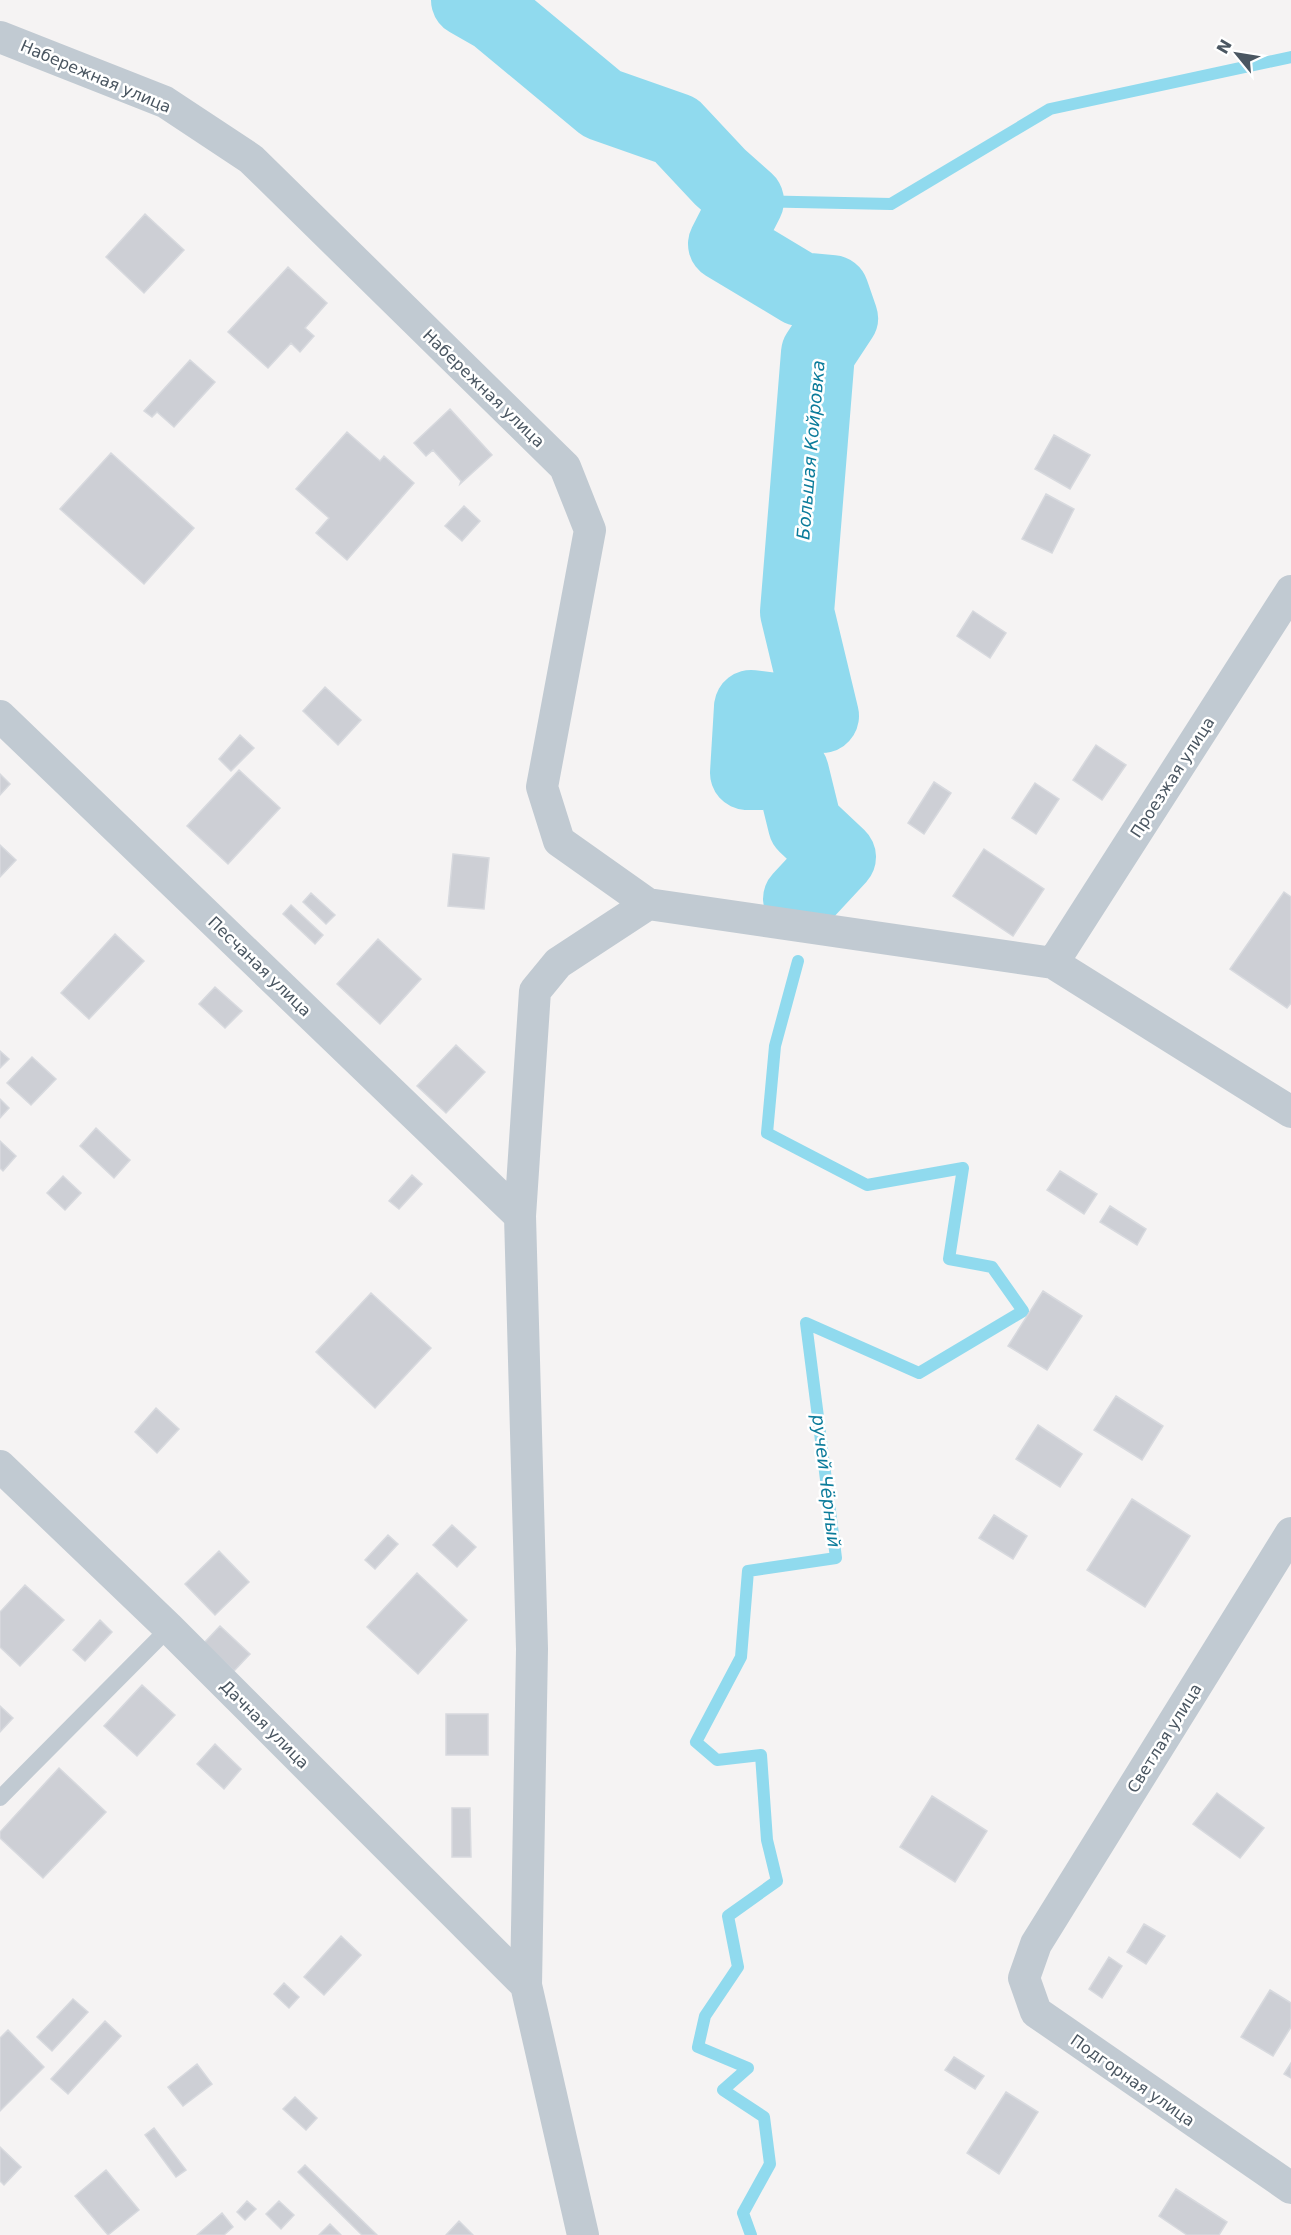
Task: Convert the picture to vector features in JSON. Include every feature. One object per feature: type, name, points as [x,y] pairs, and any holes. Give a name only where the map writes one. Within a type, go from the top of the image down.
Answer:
[{"type":"street","name":"Набережная улица","points":[[0,37],[165,102],[251,159],[565,467],[590,530],[542,787],[560,841],[648,904]]},
{"type":"street","name":"Проезжая улица","points":[[1053,963],[1291,591]]},
{"type":"street","name":"Песчаная улица","points":[[0,716],[520,1216]]},
{"type":"street","points":[[583,2235],[526,1986],[532,1649],[520,1216],[535,991],[558,963],[648,904],[1053,963],[1291,1112]]},
{"type":"street","name":"Дачная улица","points":[[0,1466],[169,1628],[526,1986]]},
{"type":"street","name":"Светлая улица","points":[[1036,1944],[1291,1533]]},
{"type":"street","name":"Подгорная улица","points":[[1036,1944],[1024,1978],[1035,2012],[1291,2188]]},
{"type":"lane","points":[[0,1798],[169,1628]]},
{"type":"building","points":[[145,214],[184,250],[144,293],[106,257]]},
{"type":"building","points":[[288,267],[327,303],[305,328],[314,336],[300,352],[291,343],[268,368],[228,332]]},
{"type":"building","points":[[190,360],[215,382],[174,427],[157,412],[152,417],[144,411]]},
{"type":"building","points":[[450,409],[492,455],[460,484],[461,481],[433,450],[426,456],[414,443]]},
{"type":"building","points":[[347,432],[380,461],[384,456],[414,483],[347,560],[316,533],[329,518],[296,489]]},
{"type":"building","points":[[1054,435],[1090,455],[1070,489],[1035,469]]},
{"type":"building","points":[[111,453],[194,528],[144,584],[60,509]]},
{"type":"building","points":[[1046,494],[1074,509],[1052,553],[1022,539]]},
{"type":"building","points":[[464,506],[480,521],[462,541],[445,526]]},
{"type":"building","points":[[973,611],[1006,633],[990,658],[957,636]]},
{"type":"building","points":[[325,687],[361,720],[338,745],[303,711]]},
{"type":"building","points":[[240,735],[254,748],[231,771],[219,759]]},
{"type":"building","points":[[1096,745],[1126,765],[1102,800],[1073,780]]},
{"type":"building","points":[[239,770],[280,808],[228,864],[187,826]]},
{"type":"building","points":[[0,774],[10,784],[0,795]]},
{"type":"building","points":[[934,782],[951,793],[924,834],[908,823]]},
{"type":"building","points":[[1035,783],[1059,799],[1036,834],[1012,818]]},
{"type":"building","points":[[0,845],[16,860],[0,877]]},
{"type":"building","points":[[984,849],[1044,889],[1013,936],[953,896]]},
{"type":"building","points":[[453,854],[489,858],[484,909],[448,906]]},
{"type":"building","points":[[1284,892],[1291,897],[1291,1003],[1287,1008],[1230,969]]},
{"type":"building","points":[[311,893],[335,915],[326,924],[303,902]]},
{"type":"building","points":[[291,905],[323,935],[315,944],[283,914]]},
{"type":"building","points":[[115,934],[144,961],[89,1019],[61,993]]},
{"type":"building","points":[[378,939],[421,979],[380,1024],[337,984]]},
{"type":"building","points":[[215,987],[242,1011],[225,1028],[199,1004]]},
{"type":"building","points":[[456,1045],[485,1072],[446,1113],[417,1086]]},
{"type":"building","points":[[0,1051],[9,1059],[0,1068]]},
{"type":"building","points":[[32,1057],[56,1079],[31,1105],[7,1083]]},
{"type":"building","points":[[0,1099],[9,1108],[0,1118]]},
{"type":"building","points":[[96,1128],[130,1160],[114,1178],[80,1146]]},
{"type":"building","points":[[0,1141],[16,1156],[3,1171],[0,1168]]},
{"type":"building","points":[[1060,1171],[1097,1194],[1084,1214],[1047,1190]]},
{"type":"building","points":[[412,1175],[422,1184],[399,1209],[389,1201]]},
{"type":"building","points":[[63,1176],[81,1193],[65,1210],[47,1193]]},
{"type":"building","points":[[1110,1206],[1146,1229],[1137,1245],[1100,1222]]},
{"type":"building","points":[[1043,1291],[1082,1316],[1047,1370],[1008,1346]]},
{"type":"building","points":[[371,1293],[431,1348],[375,1408],[316,1352]]},
{"type":"building","points":[[1116,1396],[1163,1426],[1142,1460],[1094,1430]]},
{"type":"building","points":[[156,1408],[179,1429],[157,1453],[135,1432]]},
{"type":"building","points":[[1038,1425],[1082,1454],[1060,1487],[1016,1459]]},
{"type":"building","points":[[1132,1499],[1190,1536],[1145,1607],[1087,1570]]},
{"type":"building","points":[[994,1515],[1027,1536],[1013,1559],[979,1538]]},
{"type":"building","points":[[452,1525],[476,1547],[457,1567],[433,1545]]},
{"type":"building","points":[[388,1535],[398,1544],[375,1569],[365,1560]]},
{"type":"building","points":[[219,1551],[249,1582],[215,1615],[185,1584]]},
{"type":"building","points":[[417,1573],[467,1620],[418,1674],[367,1627]]},
{"type":"building","points":[[25,1585],[64,1620],[20,1666],[0,1647],[0,1612]]},
{"type":"building","points":[[100,1620],[112,1632],[85,1661],[73,1650]]},
{"type":"building","points":[[220,1626],[250,1654],[234,1671],[204,1643]]},
{"type":"building","points":[[142,1685],[175,1715],[137,1756],[104,1726]]},
{"type":"building","points":[[0,1706],[13,1718],[0,1732]]},
{"type":"building","points":[[446,1714],[488,1714],[488,1755],[446,1755]]},
{"type":"building","points":[[215,1744],[241,1769],[224,1789],[197,1764]]},
{"type":"building","points":[[59,1768],[106,1812],[43,1878],[0,1838],[0,1832]]},
{"type":"building","points":[[1217,1793],[1264,1828],[1240,1858],[1193,1824]]},
{"type":"building","points":[[932,1796],[987,1831],[955,1882],[900,1847]]},
{"type":"building","points":[[452,1808],[470,1808],[471,1857],[452,1857]]},
{"type":"building","points":[[1144,1924],[1165,1936],[1146,1964],[1127,1952]]},
{"type":"building","points":[[341,1936],[361,1955],[324,1995],[304,1977]]},
{"type":"building","points":[[1109,1957],[1122,1966],[1102,1998],[1089,1989]]},
{"type":"building","points":[[284,1983],[299,1997],[289,2008],[274,1994]]},
{"type":"building","points":[[1270,1990],[1291,2003],[1291,2027],[1273,2056],[1241,2037]]},
{"type":"building","points":[[73,1999],[88,2012],[52,2051],[37,2037]]},
{"type":"building","points":[[105,2021],[121,2036],[68,2094],[51,2079]]},
{"type":"building","points":[[8,2030],[44,2067],[0,2111],[0,2038]]},
{"type":"building","points":[[954,2057],[984,2076],[975,2089],[945,2070]]},
{"type":"building","points":[[1291,2063],[1291,2078],[1284,2074]]},
{"type":"building","points":[[197,2064],[212,2084],[183,2106],[168,2087]]},
{"type":"building","points":[[1006,2092],[1038,2112],[999,2174],[967,2153]]},
{"type":"building","points":[[295,2097],[317,2118],[306,2130],[283,2109]]},
{"type":"building","points":[[154,2128],[186,2170],[176,2177],[145,2135]]},
{"type":"building","points":[[0,2147],[21,2167],[4,2185],[0,2181]]},
{"type":"building","points":[[305,2165],[377,2235],[362,2235],[298,2172]]},
{"type":"building","points":[[106,2170],[139,2210],[108,2235],[75,2196]]},
{"type":"building","points":[[1176,2189],[1227,2222],[1219,2235],[1187,2235],[1159,2216]]},
{"type":"building","points":[[247,2201],[256,2209],[245,2220],[237,2212]]},
{"type":"building","points":[[279,2201],[294,2215],[281,2229],[266,2214]]},
{"type":"building","points":[[222,2213],[233,2227],[224,2235],[197,2235]]},
{"type":"building","points":[[459,2221],[473,2235],[446,2235]]},
{"type":"building","points":[[330,2224],[341,2235],[319,2235]]},
{"type":"waterway","name":"Большая Койровка","points":[[468,0],[496,16],[602,104],[676,130],[720,177],[747,201],[725,244],[800,289],[832,292],[841,318],[818,353],[797,612],[822,716],[751,707],[747,773],[792,772],[805,825],[839,857],[800,899]]},
{"type":"waterway","points":[[747,201],[891,204],[1050,109],[1291,57]]},
{"type":"waterway","name":"ручей Чёрный","points":[[751,2235],[743,2213],[770,2164],[764,2117],[723,2090],[748,2068],[698,2047],[705,2016],[738,1967],[728,1916],[777,1881],[767,1840],[761,1755],[717,1760],[696,1742],[741,1657],[748,1571],[836,1558],[806,1323],[919,1373],[1023,1311],[992,1267],[949,1259],[963,1168],[867,1185],[767,1133],[775,1046],[798,961]]}]
